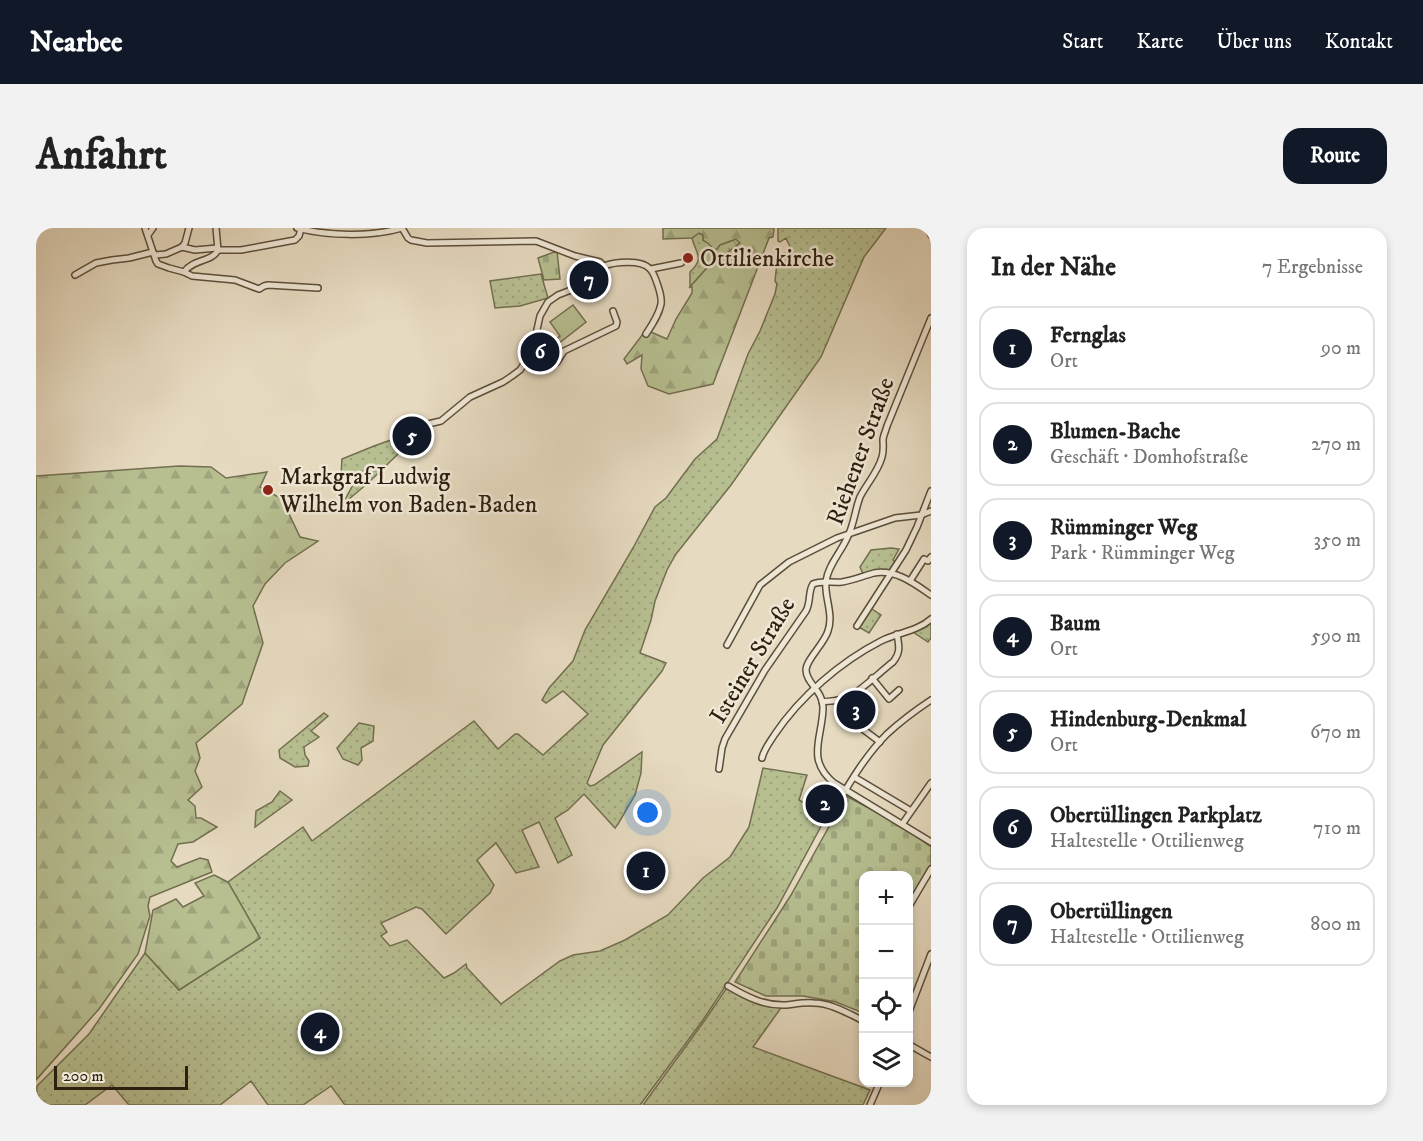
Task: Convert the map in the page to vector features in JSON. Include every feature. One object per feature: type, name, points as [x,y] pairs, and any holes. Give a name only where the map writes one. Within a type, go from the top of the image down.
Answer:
[{"type":"street","points":[[145,228],[158,264],[192,276],[235,280],[259,290],[268,285],[318,288]]},
{"type":"street","points":[[148,235],[153,228]]},
{"type":"street","points":[[75,275],[104,261],[154,253],[166,254],[182,247],[189,228]]},
{"type":"street","points":[[184,272],[191,265],[215,255],[218,249],[216,228]]},
{"type":"street","points":[[182,247],[195,250],[241,249],[295,240],[299,236],[299,229],[360,234],[402,228],[408,238],[419,242],[536,241],[604,266]]},
{"type":"street","points":[[928,228],[931,235]]},
{"type":"street","points":[[604,266],[614,262],[641,264],[651,269],[681,263]]},
{"type":"street","points":[[428,424],[441,421],[470,397],[520,370],[532,352],[540,316],[548,303],[558,295],[602,278],[604,266]]},
{"type":"street","points":[[646,334],[656,317],[662,300],[651,269]]},
{"type":"street","points":[[532,352],[557,362],[564,351],[616,326],[613,311]]},
{"type":"street","name":"Riehener Straße","points":[[931,318],[887,426],[882,458],[859,501],[849,535],[832,565],[826,582],[829,630],[806,670],[822,702],[823,711],[817,747],[819,764],[828,777],[845,790],[931,842]]},
{"type":"street","points":[[857,626],[906,550],[931,490]]},
{"type":"street","points":[[727,645],[760,585],[782,567],[837,538],[895,518],[921,515],[931,511]]},
{"type":"street","points":[[910,581],[924,559],[928,561],[931,557]]},
{"type":"street","points":[[826,582],[846,581],[877,573],[891,574],[910,581],[931,595]]},
{"type":"street","name":"Isteiner Straße","points":[[719,769],[725,739],[765,670],[806,610],[810,602],[811,585],[816,582],[826,582]]},
{"type":"street","points":[[762,758],[763,753],[798,703],[816,688],[859,653],[897,634],[920,627],[931,619]]},
{"type":"street","points":[[822,702],[846,698],[893,662],[898,656],[900,647],[897,634]]},
{"type":"street","points":[[872,678],[889,699],[899,690]]},
{"type":"street","points":[[830,818],[845,790],[880,742],[931,699]]},
{"type":"street","points":[[838,700],[844,715],[880,742]]},
{"type":"street","points":[[854,777],[911,811]]},
{"type":"street","points":[[903,823],[931,783]]},
{"type":"street","points":[[913,901],[931,869]]},
{"type":"street","points":[[913,1003],[931,954]]},
{"type":"street","points":[[728,986],[765,1004],[816,1003],[859,1019]]},
{"type":"street","points":[[913,1046],[931,1057]]},
{"type":"street","points":[[870,1105],[878,1087]]},
{"type":"green space","points":[[663,228],[774,228],[773,237],[769,238],[713,384],[669,394],[648,386],[641,369],[642,355],[627,364],[624,359],[646,330],[667,339],[692,293],[692,287],[690,287],[705,270],[740,243],[736,239],[714,250],[699,233],[692,238],[663,239]]},
{"type":"green space","points":[[778,228],[886,228],[864,257],[821,357],[731,485],[676,554],[667,570],[655,601],[640,653],[666,663],[603,745],[587,783],[590,786],[594,785],[642,752],[641,773],[635,795],[615,828],[584,794],[568,810],[555,818],[572,855],[558,863],[539,822],[522,830],[539,867],[516,873],[496,843],[477,860],[494,885],[490,893],[446,934],[422,909],[416,907],[381,923],[387,932],[381,936],[390,946],[407,940],[444,978],[466,964],[467,968],[501,1004],[560,961],[573,955],[600,951],[625,940],[668,915],[703,878],[730,857],[749,827],[763,768],[807,775],[799,800],[826,817],[777,908],[703,1020],[640,1105],[345,1105],[331,1086],[303,1105],[268,1105],[251,1081],[220,1105],[129,1105],[112,1085],[85,1105],[36,1105],[37,1086],[89,1034],[145,953],[179,990],[260,938],[228,882],[303,827],[312,841],[474,721],[498,749],[518,734],[543,755],[588,714],[563,691],[546,703],[542,700],[549,688],[573,661],[585,630],[655,507],[666,498],[695,459],[717,439],[748,354],[775,294],[777,263],[782,254],[792,251],[786,238],[778,241]]},
{"type":"green space","points":[[698,233],[703,235],[703,240],[716,245],[736,239],[741,242],[705,270],[690,287],[690,272],[698,259],[692,238]]},
{"type":"green space","points":[[557,251],[560,279],[544,280],[538,258]]},
{"type":"green space","points":[[541,274],[548,298],[520,306],[495,308],[490,281]]},
{"type":"green space","points":[[573,305],[586,322],[549,351],[546,347],[560,336],[550,322]]},
{"type":"green space","points":[[425,428],[342,505],[355,481],[351,475],[341,475],[342,459]]},
{"type":"green space","points":[[179,466],[211,467],[226,478],[267,472],[260,487],[282,499],[300,537],[318,541],[285,563],[265,584],[253,606],[263,643],[242,704],[196,743],[200,758],[195,771],[202,787],[188,800],[195,806],[196,818],[201,818],[217,827],[193,842],[178,844],[171,861],[177,867],[200,858],[208,860],[212,872],[150,897],[148,906],[150,916],[138,954],[99,1009],[36,1080],[36,476]]},
{"type":"green space","points":[[899,549],[893,560],[897,563],[891,574],[864,576],[860,567],[871,550]]},
{"type":"green space","points":[[869,607],[881,615],[869,633],[857,626]]},
{"type":"green space","points":[[931,623],[931,638],[928,642],[913,632],[924,628]]},
{"type":"green space","points":[[856,697],[871,713],[860,724],[853,720],[844,709],[844,701]]},
{"type":"green space","points":[[324,713],[328,716],[311,731],[319,737],[304,747],[309,761],[308,766],[295,767],[280,758],[279,750]]},
{"type":"green space","points":[[359,723],[374,726],[373,741],[361,748],[362,760],[358,765],[343,759],[337,748]]},
{"type":"green space","points":[[280,791],[292,800],[255,827],[256,811],[272,802]]},
{"type":"green space","points":[[846,796],[903,826],[931,847],[931,865],[913,899],[913,871],[859,871],[859,1011],[836,1002],[803,996],[766,996],[735,982],[791,895]]},
{"type":"green space","points":[[214,875],[228,882],[260,938],[179,990],[145,953],[153,910],[176,899],[183,907],[204,896],[195,883]]},
{"type":"green space","points":[[728,986],[741,994],[783,1005],[753,1047],[870,1090],[863,1105],[643,1105]]},
{"type":"place","name":"Ottilienkirche","points":[[688,258]]},
{"type":"place","name":"Obertüllingen","points":[[589,280]]},
{"type":"place","name":"Obertüllingen Parkplatz","points":[[540,352]]},
{"type":"place","name":"Hindenburg-Denkmal","points":[[412,436]]},
{"type":"place","name":"Markgraf Ludwig Wilhelm von Baden-Baden","points":[[268,490]]},
{"type":"place","name":"Rümminger Weg","points":[[856,710]]},
{"type":"place","name":"Blumen-Bache","points":[[825,804]]},
{"type":"place","name":"Fernglas","points":[[646,871]]},
{"type":"place","name":"Baum","points":[[320,1032]]}]
